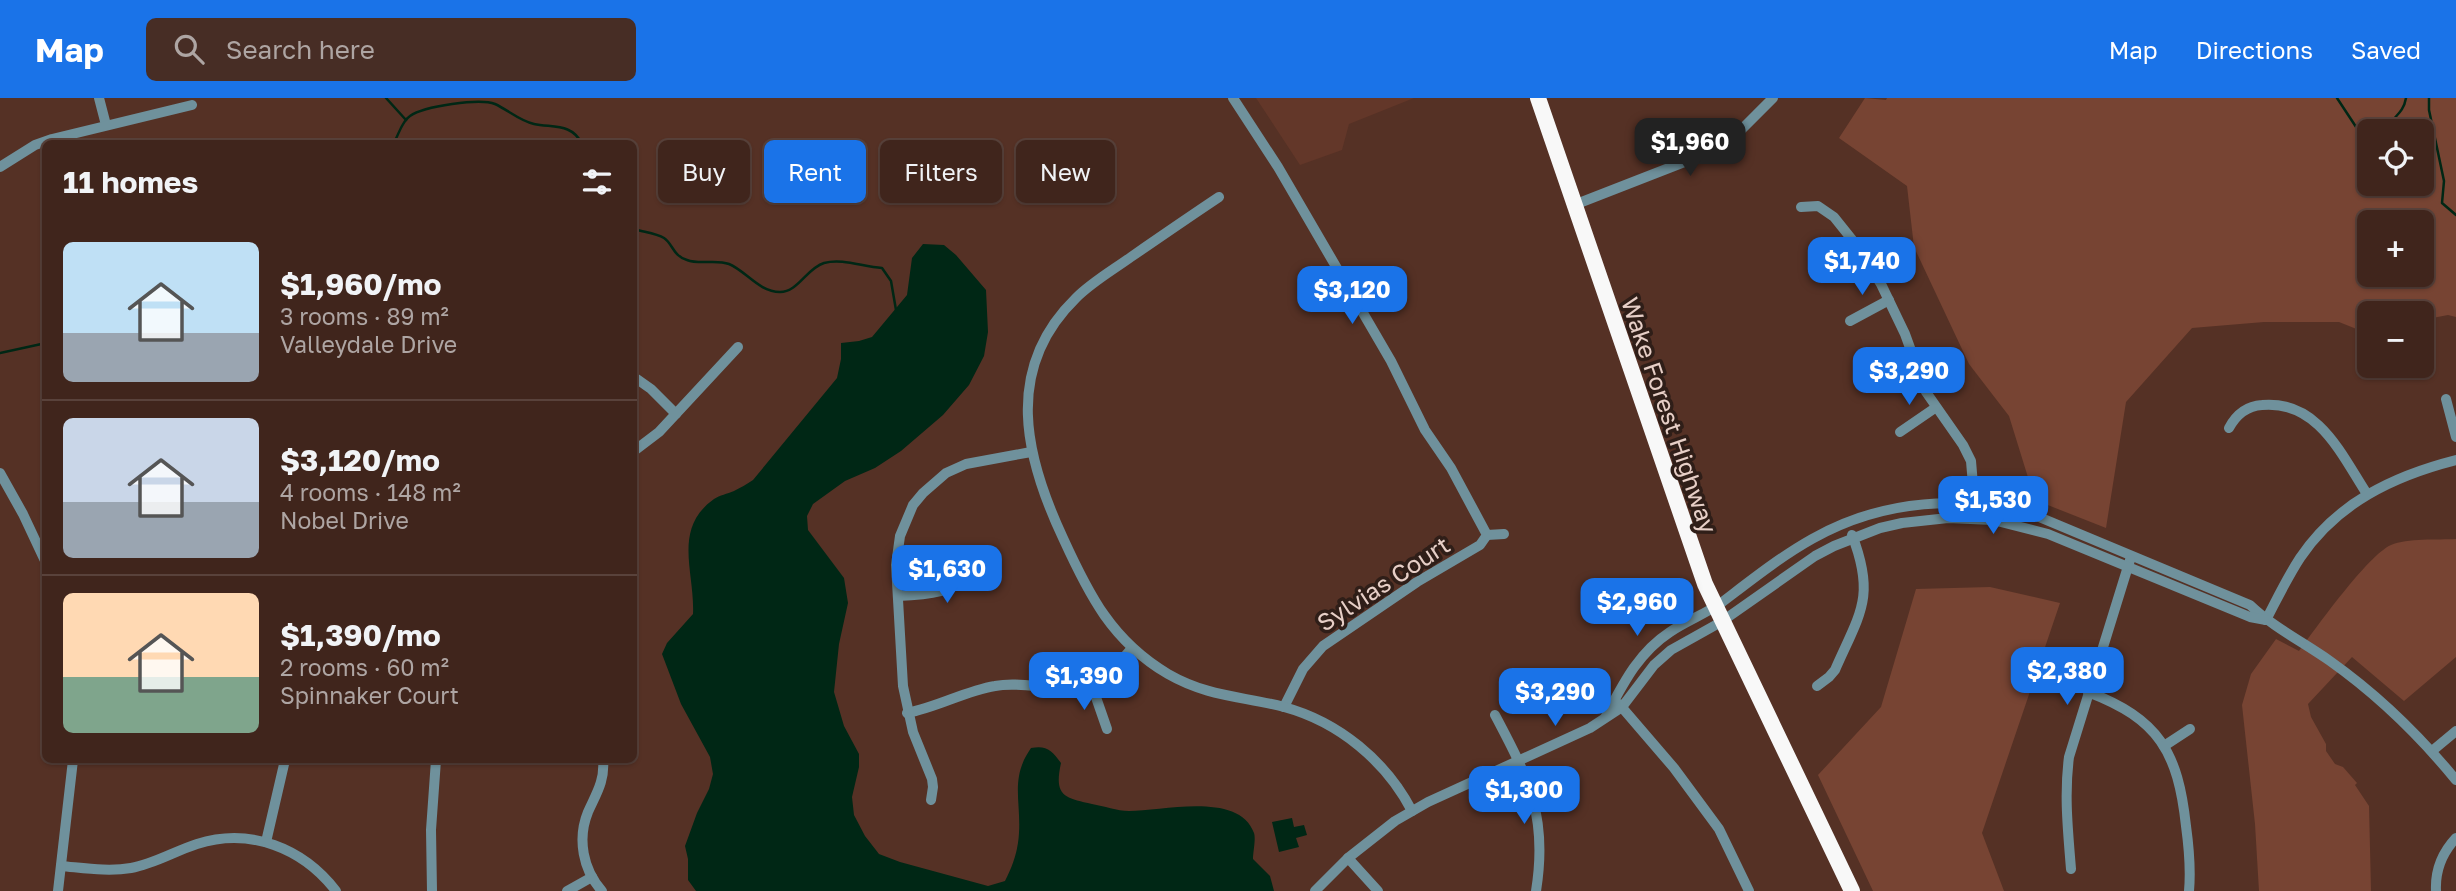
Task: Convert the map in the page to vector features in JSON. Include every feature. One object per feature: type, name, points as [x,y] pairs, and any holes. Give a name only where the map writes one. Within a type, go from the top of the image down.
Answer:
[{"type":"highway","name":"Wake Forest Highway","points":[[1538,98],[1688,539],[1718,615],[1852,891]]},
{"type":"street","points":[[99,98],[106,125]]},
{"type":"street","points":[[1233,98],[1278,167],[1391,361],[1432,442],[1451,468],[1487,534],[1504,534]]},
{"type":"street","points":[[1574,205],[1710,152],[1736,135],[1773,98]]},
{"type":"street","points":[[50,140],[192,105]]},
{"type":"street","points":[[0,167],[42,143]]},
{"type":"street","points":[[1219,197],[1088,288],[1056,321],[1042,346],[1030,387],[1027,420],[1031,452],[1042,491],[1086,588],[1109,623],[1132,648],[1188,684],[1230,698],[1284,707],[1324,723],[1352,740],[1392,778],[1412,811]]},
{"type":"street","points":[[1801,207],[1818,206],[1834,217],[1871,266],[1905,334],[1921,382],[1935,408],[1968,453],[1973,471],[1975,519]]},
{"type":"street","points":[[1850,321],[1889,300]]},
{"type":"street","points":[[637,449],[659,432],[738,347]]},
{"type":"street","points":[[637,379],[651,388],[676,414]]},
{"type":"street","points":[[2446,399],[2456,437]]},
{"type":"street","points":[[2229,428],[2242,412],[2259,405],[2280,405],[2305,413],[2329,435],[2367,494]]},
{"type":"street","points":[[1900,432],[1935,408]]},
{"type":"street","points":[[931,800],[932,779],[907,713],[902,674],[898,544],[907,517],[922,493],[946,473],[966,464],[1031,452]]},
{"type":"street","points":[[2266,620],[2292,571],[2312,542],[2340,513],[2367,494],[2411,472],[2456,460]]},
{"type":"street","points":[[0,473],[42,554]]},
{"type":"street","points":[[1315,891],[1375,834],[1412,811],[1584,732],[1606,716],[1662,657],[1687,640],[1800,546],[1847,523],[1897,508],[1927,503],[1975,503],[2039,517],[2250,605],[2266,620],[2355,679],[2406,724],[2456,780]]},
{"type":"street","points":[[1618,703],[1633,666],[1671,631],[1718,615],[1815,556],[1853,539],[1902,523],[1948,518],[2017,524],[2048,534],[2250,617],[2266,620]]},
{"type":"street","points":[[1817,686],[1835,670],[1864,600],[1865,574],[1847,523]]},
{"type":"street","name":"Sylvias Court","points":[[1284,707],[1303,669],[1323,646],[1416,582],[1480,545],[1487,534]]},
{"type":"street","points":[[2071,869],[2066,789],[2069,757],[2132,554]]},
{"type":"street","points":[[898,596],[938,592],[962,583],[976,569]]},
{"type":"street","points":[[907,713],[999,685],[1064,688],[1091,683],[1111,670],[1132,648]]},
{"type":"street","points":[[1091,683],[1107,729]]},
{"type":"street","points":[[2088,692],[2122,706],[2136,716],[2164,746],[2176,769],[2183,795],[2190,857],[2189,891]]},
{"type":"street","points":[[1618,703],[1674,768],[1719,830],[1748,888],[1734,891]]},
{"type":"street","points":[[1495,715],[1518,761],[1539,821],[1541,849],[1536,891]]},
{"type":"street","points":[[2164,746],[2190,729]]},
{"type":"street","points":[[2432,751],[2456,731]]},
{"type":"street","points":[[58,891],[73,763]]},
{"type":"street","points":[[266,842],[284,763]]},
{"type":"street","points":[[432,891],[431,830],[436,763]]},
{"type":"street","points":[[602,891],[592,877],[584,856],[583,830],[602,781],[603,763]]},
{"type":"street","points":[[61,866],[98,870],[132,868],[213,840],[240,838],[266,842],[302,858],[315,867],[336,891]]},
{"type":"street","points":[[2436,891],[2439,865],[2456,838]]},
{"type":"street","points":[[1348,858],[1378,891]]},
{"type":"street","points":[[567,891],[592,877]]},
{"type":"shaded area","points":[[1256,98],[1414,98],[1349,124],[1342,150],[1300,165]]},
{"type":"shaded area","points":[[1865,98],[2456,98],[2456,317],[2448,315],[2434,318],[2434,301],[2357,301],[2357,329],[2339,322],[2264,322],[2192,328],[2126,402],[2106,528],[2035,500],[2009,416],[1969,364],[1914,247],[1907,186],[1839,138]]},
{"type":"shaded area","points":[[923,244],[944,245],[986,290],[988,332],[984,356],[969,385],[943,415],[901,451],[875,468],[845,481],[813,504],[807,516],[808,530],[844,578],[848,603],[839,644],[834,692],[844,726],[859,754],[852,797],[854,815],[865,836],[879,854],[900,862],[988,886],[1005,881],[1015,858],[1018,840],[1018,789],[1021,769],[1031,748],[1041,747],[1052,752],[1061,763],[1060,788],[1074,800],[1124,811],[1198,806],[1217,808],[1233,812],[1246,820],[1254,833],[1253,859],[1270,876],[1274,891],[696,891],[688,880],[685,846],[713,774],[710,757],[681,704],[662,654],[667,643],[693,614],[688,552],[693,524],[701,511],[714,499],[753,480],[837,378],[841,343],[872,337],[907,295],[912,258]]},
{"type":"shaded area","points":[[2456,539],[2456,657],[2404,701],[2352,657],[2308,704],[2311,717],[2326,744],[2326,751],[2335,764],[2343,767],[2357,783],[2355,785],[2369,806],[2371,891],[2259,891],[2255,824],[2242,705],[2251,674],[2276,639],[2299,651],[2343,593],[2381,551],[2405,541]]},
{"type":"shaded area","points":[[1990,587],[2060,603],[1982,833],[2004,891],[1873,891],[1818,775],[1881,707],[1916,589]]},
{"type":"shaded area","points":[[1292,818],[1294,827],[1304,825],[1307,835],[1296,838],[1299,847],[1279,852],[1272,822]]},
{"type":"waterway","points":[[386,98],[406,120]]},
{"type":"waterway","points":[[2337,98],[2357,128]]},
{"type":"waterway","points":[[2394,119],[2402,109],[2406,98]]},
{"type":"waterway","points":[[2429,98],[2429,110],[2444,181],[2442,203],[2456,215]]},
{"type":"waterway","points":[[395,140],[404,122],[417,112],[439,106],[477,102],[495,104],[529,123],[567,129],[580,140]]},
{"type":"waterway","points":[[637,230],[664,238],[679,256],[687,260],[729,264],[772,291],[780,292],[792,288],[824,263],[846,262],[882,268],[891,281],[896,310]]},
{"type":"waterway","points":[[0,353],[42,344]]}]
